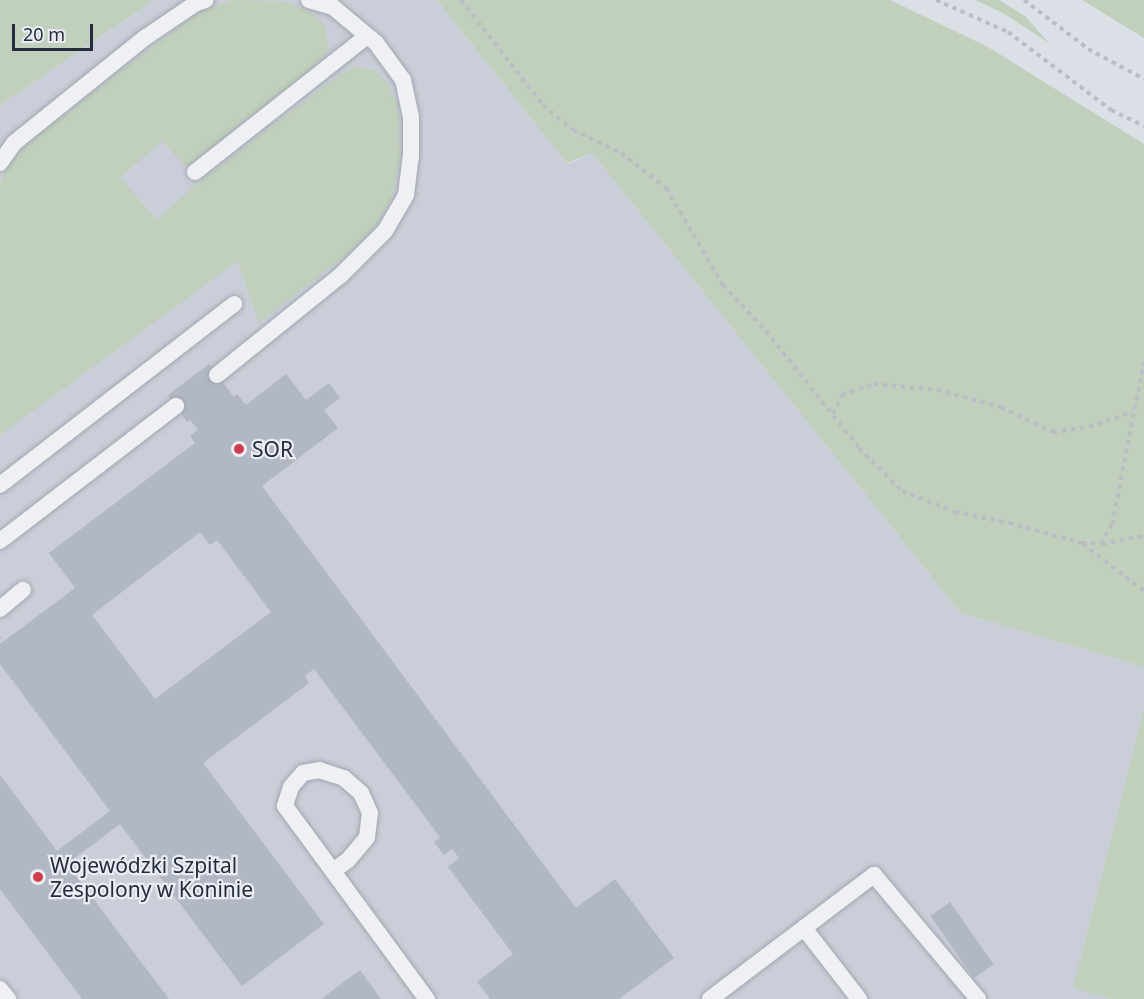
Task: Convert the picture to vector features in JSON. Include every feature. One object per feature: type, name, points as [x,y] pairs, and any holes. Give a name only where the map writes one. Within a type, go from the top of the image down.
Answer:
[{"type":"lane","points":[[0,163],[14,144],[147,37],[196,3],[206,0]]},
{"type":"lane","points":[[217,375],[341,275],[386,231],[406,195],[411,157],[411,117],[403,80],[376,43],[368,36],[333,7],[309,0]]},
{"type":"lane","points":[[195,172],[368,36]]},
{"type":"lane","points":[[0,485],[234,304]]},
{"type":"lane","points":[[0,541],[176,406]]},
{"type":"lane","points":[[0,609],[23,590]]},
{"type":"lane","points":[[333,871],[348,860],[367,837],[370,813],[361,793],[344,778],[320,770],[303,773],[291,786],[285,806],[427,999]]},
{"type":"lane","points":[[710,999],[874,875],[978,999]]},
{"type":"lane","points":[[804,928],[859,999]]},
{"type":"lane","points":[[0,989],[8,999]]},
{"type":"path","points":[[461,0],[543,105],[573,130],[621,153],[666,188],[723,285],[766,331],[860,448],[902,491],[955,512],[1009,523],[1082,543],[1101,544],[1144,536]]},
{"type":"path","points":[[936,0],[1008,32],[1111,110],[1144,126]]},
{"type":"path","points":[[1024,0],[1088,49],[1144,79]]},
{"type":"path","points":[[1101,544],[1112,524],[1132,412],[1144,362]]},
{"type":"path","points":[[833,414],[842,395],[874,384],[937,390],[1000,407],[1053,432],[1089,427],[1132,412]]},
{"type":"path","points":[[1082,543],[1144,591]]},
{"type":"shaded area","points":[[154,0],[437,0],[568,164],[592,153],[961,613],[1144,667],[1144,999],[0,999],[0,105]]},
{"type":"green space","points":[[0,0],[154,0],[0,105]]},
{"type":"green space","points":[[233,0],[287,2],[316,15],[326,28],[328,50],[317,66],[186,167],[162,141],[120,178],[157,220],[199,182],[343,72],[356,67],[374,70],[388,84],[399,110],[400,162],[391,200],[370,236],[259,323],[238,261],[0,435],[0,183],[8,164],[24,145],[198,12]]},
{"type":"green space","points":[[437,0],[890,0],[988,47],[1144,144],[1144,667],[961,613],[592,153],[567,163]]},
{"type":"green space","points":[[975,0],[999,0],[1025,16],[1049,43],[1003,13]]},
{"type":"green space","points":[[1082,0],[1144,0],[1144,38]]},
{"type":"green space","points":[[1144,709],[1144,999],[1110,999],[1073,988]]},
{"type":"building","points":[[209,364],[234,397],[237,394],[246,405],[286,374],[306,400],[329,383],[340,398],[324,410],[338,428],[262,486],[576,908],[615,879],[674,958],[619,999],[490,999],[477,982],[513,954],[448,867],[459,858],[452,849],[444,855],[434,842],[440,837],[314,669],[305,676],[309,683],[203,763],[324,924],[242,986],[120,824],[67,864],[169,999],[82,999],[0,889],[0,775],[57,851],[110,811],[0,664],[0,644],[75,588],[49,553],[195,443],[190,436],[198,430],[190,420],[187,422],[168,395]],"holes":[[[200,532],[210,545],[217,540],[271,612],[155,699],[92,615]]]},
{"type":"building","points":[[950,902],[994,964],[974,978],[930,916]]},
{"type":"building","points":[[360,970],[381,999],[321,999]]},
{"type":"place","name":"SOR","points":[[239,449]]},
{"type":"place","name":"Wojewódzki Szpital Zespolony w Koninie","points":[[38,877]]}]
